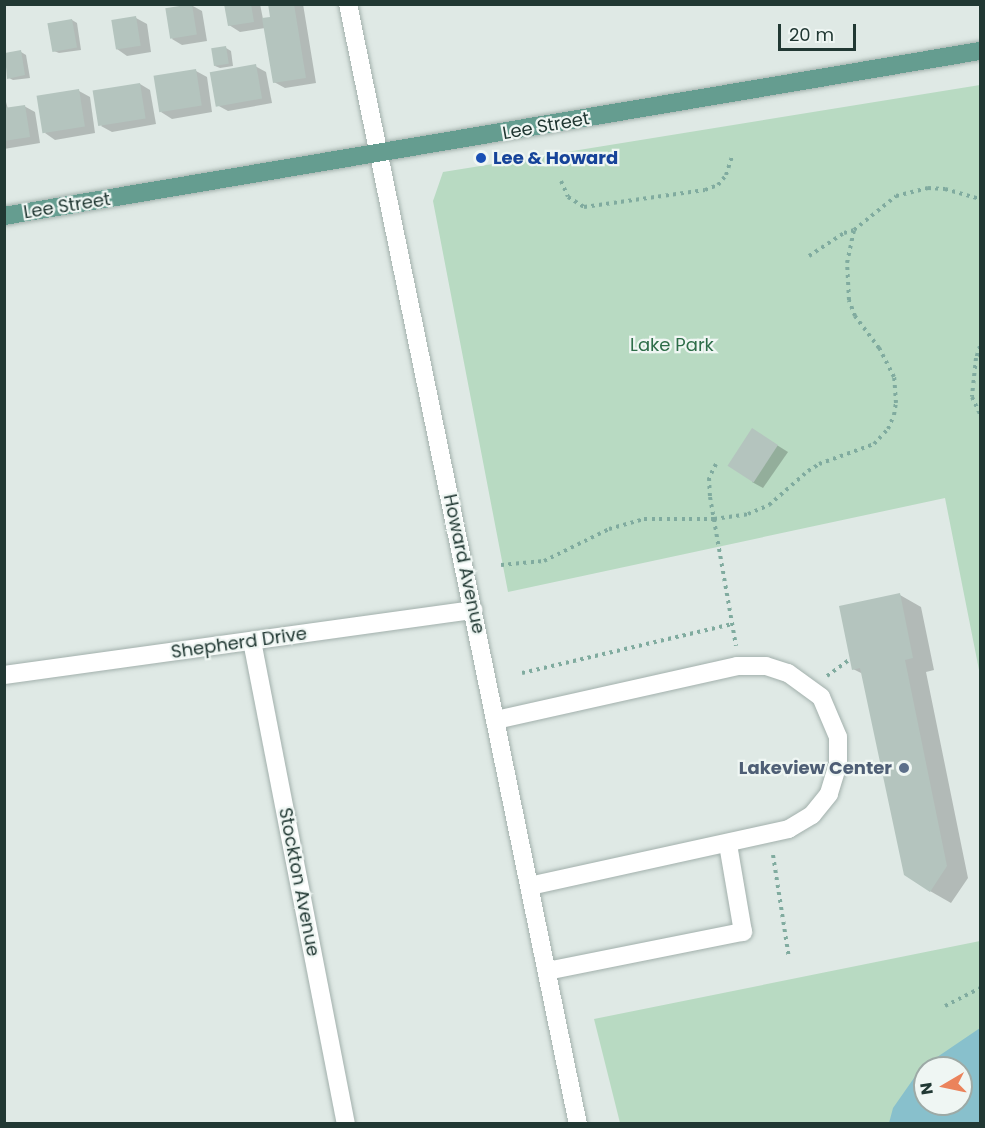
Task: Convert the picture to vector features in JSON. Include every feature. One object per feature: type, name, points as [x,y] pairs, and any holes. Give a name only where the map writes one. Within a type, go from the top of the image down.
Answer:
[{"type":"main road","name":"Lee Street","points":[[4,216],[379,155],[981,51]]},
{"type":"street","name":"Howard Avenue","points":[[348,4],[578,1124]]},
{"type":"street","name":"Shepherd Drive","points":[[4,675],[474,610]]},
{"type":"street","name":"Stockton Avenue","points":[[252,641],[346,1124]]},
{"type":"street","points":[[496,720],[737,666],[766,666],[788,673],[821,697],[838,737],[838,764],[829,794],[812,814],[789,830],[530,886]]},
{"type":"street","points":[[547,971],[743,932],[728,844]]},
{"type":"path","points":[[561,181],[568,198],[584,207],[705,190],[718,185],[726,175],[733,154]]},
{"type":"path","points":[[809,256],[844,233],[854,230],[896,196],[928,188],[945,189],[981,199]]},
{"type":"path","points":[[501,566],[544,561],[609,529],[644,519],[714,519],[748,514],[769,505],[808,471],[874,444],[888,429],[896,403],[894,377],[879,348],[855,316],[849,300],[847,263],[854,230]]},
{"type":"path","points":[[981,346],[972,381],[972,397],[981,414]]},
{"type":"path","points":[[716,464],[709,478],[737,652]]},
{"type":"path","points":[[522,673],[732,624]]},
{"type":"path","points":[[824,679],[850,659]]},
{"type":"path","points":[[772,848],[789,958]]},
{"type":"path","points":[[945,1006],[981,988]]},
{"type":"green space","name":"Lake Park","points":[[980,85],[980,675],[945,498],[508,592],[433,201],[443,172]]},
{"type":"green space","points":[[980,941],[980,1123],[620,1123],[594,1019]]},
{"type":"water","points":[[980,1028],[980,1123],[889,1123],[893,1108],[913,1079],[913,1116],[973,1116],[973,1056],[939,1056]]},
{"type":"building","points":[[192,4],[197,35],[170,39],[165,8]]},
{"type":"building","points":[[224,4],[251,4],[254,22],[228,26]]},
{"type":"building","points":[[268,4],[294,4],[306,78],[273,83],[262,18],[270,17]]},
{"type":"building","points":[[136,16],[141,46],[116,50],[111,20]]},
{"type":"building","points":[[72,19],[77,48],[52,52],[47,23]]},
{"type":"building","points":[[226,46],[229,64],[214,66],[211,48]]},
{"type":"building","points":[[21,50],[25,75],[7,79],[5,53]]},
{"type":"building","points":[[256,64],[262,98],[216,107],[210,72]]},
{"type":"building","points":[[196,69],[202,106],[159,112],[154,76]]},
{"type":"building","points":[[140,83],[146,119],[98,126],[93,91]]},
{"type":"building","points":[[79,89],[85,127],[42,133],[37,96]]},
{"type":"building","points":[[25,105],[30,137],[4,141],[4,108]]},
{"type":"building","points":[[752,428],[778,445],[753,483],[727,466]]},
{"type":"building","name":"Lakeview Center","points":[[900,593],[913,658],[905,660],[947,866],[930,892],[904,875],[860,668],[852,670],[839,606]]},
{"type":"place","name":"Lee & Howard","points":[[481,158]]},
{"type":"place","name":"Lakeview Center","points":[[904,768]]}]
